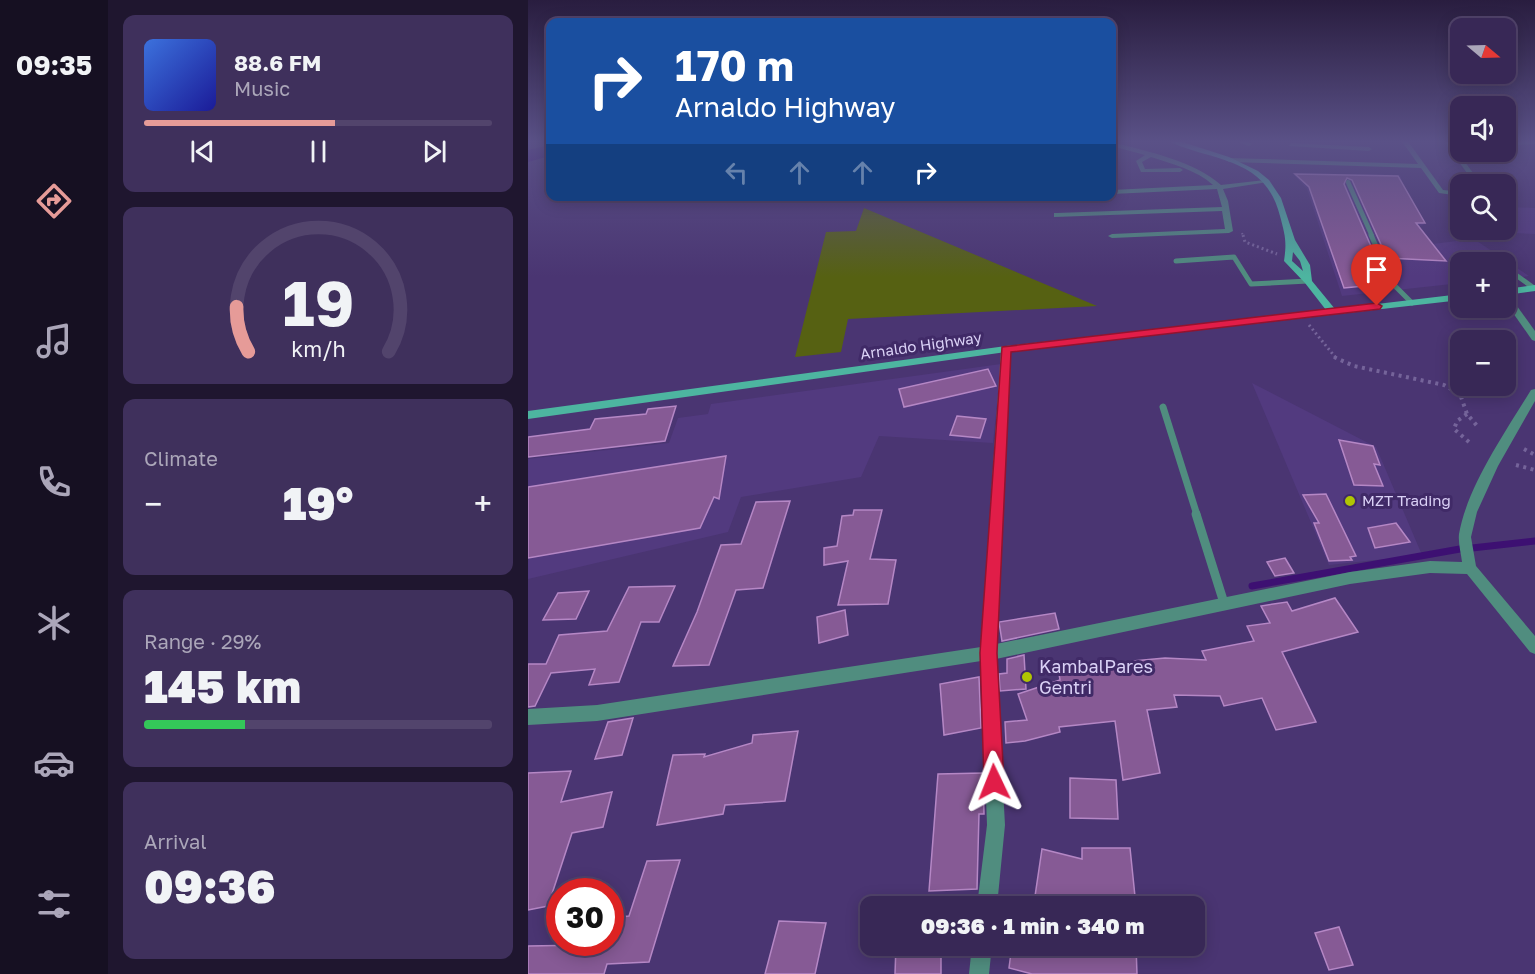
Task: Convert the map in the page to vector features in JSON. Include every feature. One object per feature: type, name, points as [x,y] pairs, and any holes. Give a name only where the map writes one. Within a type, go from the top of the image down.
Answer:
[{"type":"main road","points":[[1268,185],[1276,194],[1292,242],[1307,263],[1308,281]]},
{"type":"main road","points":[[1292,242],[1288,261],[1308,281],[1332,312]]},
{"type":"main road","points":[[1516,291],[1535,288]]},
{"type":"main road","name":"Arnaldo Highway","points":[[528,415],[1006,349],[1450,298]]},
{"type":"street","points":[[1116,192],[1234,185]]},
{"type":"street","points":[[1436,185],[1441,192],[1450,193]]},
{"type":"street","points":[[1112,236],[1229,231],[1220,187]]},
{"type":"street","points":[[1057,215],[1224,210]]},
{"type":"street","points":[[1516,311],[1535,339]]},
{"type":"street","points":[[988,896],[996,825],[988,653],[1006,349]]},
{"type":"street","points":[[1535,392],[1492,465],[1471,512],[1465,537],[1470,568],[1535,647]]},
{"type":"street","points":[[529,719],[597,713],[988,653],[1350,578],[1430,567],[1470,568]]},
{"type":"street","points":[[979,974],[981,956]]},
{"type":"lane","points":[[1350,185],[1393,284],[1412,303]]},
{"type":"lane","points":[[1176,261],[1234,256],[1251,284],[1308,281]]},
{"type":"lane","points":[[1516,275],[1535,288]]},
{"type":"lane","points":[[1163,407],[1224,603]]},
{"type":"path","points":[[1229,231],[1242,233],[1245,242],[1278,254]]},
{"type":"path","points":[[1301,315],[1337,360],[1354,366],[1444,385],[1460,394],[1467,414],[1478,427]]},
{"type":"path","points":[[1467,414],[1457,421],[1454,429],[1469,442]]},
{"type":"path","points":[[1524,448],[1535,455]]},
{"type":"path","points":[[1516,465],[1535,470]]},
{"type":"shaded area","points":[[1304,185],[1404,185],[1409,200],[1424,225],[1418,226],[1432,244],[1475,240],[1493,252],[1450,252],[1450,284],[1342,296],[1307,189]]},
{"type":"shaded area","points":[[1516,207],[1535,208],[1535,234],[1516,233]]},
{"type":"shaded area","points":[[1516,267],[1529,276],[1516,278]]},
{"type":"shaded area","points":[[1001,364],[993,443],[879,436],[861,477],[741,497],[728,532],[528,579],[528,459],[669,443],[678,418],[708,414],[711,404]]},
{"type":"shaded area","name":"MZT Trading","points":[[1252,383],[1376,447],[1422,555],[1329,565]]},
{"type":"green space","points":[[864,208],[1097,306],[848,319],[841,352],[795,357],[826,232],[856,231]]},
{"type":"building","points":[[1307,185],[1345,185],[1380,267],[1377,267],[1384,284],[1344,288]]},
{"type":"building","points":[[1354,185],[1403,185],[1425,223],[1416,223],[1446,261],[1387,258]]},
{"type":"building","points":[[988,369],[996,386],[904,407],[899,389]]},
{"type":"building","points":[[676,406],[665,441],[528,457],[528,437],[590,429],[595,419],[646,414],[648,409]]},
{"type":"building","points":[[957,416],[986,419],[980,438],[950,435]]},
{"type":"building","points":[[1339,440],[1373,446],[1380,465],[1374,464],[1383,486],[1354,485]]},
{"type":"building","points":[[726,456],[719,499],[714,497],[700,528],[528,558],[528,487]]},
{"type":"building","points":[[1326,494],[1356,556],[1350,557],[1352,560],[1329,561],[1314,523],[1319,523],[1303,495]]},
{"type":"building","points":[[790,501],[763,588],[736,590],[709,665],[673,666],[697,612],[721,545],[741,544],[756,502]]},
{"type":"building","points":[[854,510],[882,510],[870,559],[896,560],[888,604],[838,605],[848,561],[824,565],[824,548],[837,546],[842,516],[853,515]]},
{"type":"building","points":[[1396,523],[1410,542],[1375,548],[1368,528]]},
{"type":"building","points":[[1285,558],[1294,573],[1275,576],[1267,562]]},
{"type":"building","points":[[675,586],[659,622],[641,622],[619,682],[589,685],[595,669],[551,673],[535,706],[528,707],[528,664],[546,664],[559,635],[607,631],[629,587]]},
{"type":"building","points":[[589,591],[576,619],[543,620],[558,593]]},
{"type":"building","points":[[1335,598],[1358,632],[1282,652],[1316,722],[1276,730],[1262,698],[1224,706],[1220,696],[1174,695],[1177,707],[1147,710],[1160,773],[1123,780],[1115,721],[1059,727],[1060,732],[1025,741],[1006,743],[1005,722],[1027,720],[1018,694],[1060,680],[1058,668],[1165,658],[1206,660],[1202,651],[1254,641],[1247,626],[1270,623],[1261,606],[1287,602],[1292,611]]},
{"type":"building","points":[[845,610],[848,635],[819,643],[817,617]]},
{"type":"building","points":[[1055,613],[1059,629],[1002,641],[999,622]]},
{"type":"building","points":[[1024,655],[1026,689],[1000,691],[999,674],[1007,673],[1007,659]]},
{"type":"building","points":[[979,677],[981,728],[944,735],[940,684]]},
{"type":"building","points":[[633,718],[622,755],[595,759],[608,722]]},
{"type":"building","points":[[798,731],[785,801],[725,805],[723,814],[657,825],[673,755],[705,754],[704,757],[752,743],[753,735]]},
{"type":"building","points":[[571,771],[561,802],[612,792],[603,827],[572,833],[557,878],[546,878],[546,906],[528,910],[528,773]]},
{"type":"building","points":[[983,773],[984,814],[979,814],[977,889],[929,891],[938,774]]},
{"type":"building","points":[[1070,778],[1116,780],[1118,819],[1070,818]]},
{"type":"building","points":[[1082,848],[1130,848],[1135,896],[1035,896],[1042,849],[1082,859]]},
{"type":"building","points":[[680,860],[649,962],[607,964],[604,974],[528,974],[528,946],[546,946],[546,956],[624,956],[624,917],[629,916],[647,861]]},
{"type":"building","points":[[779,921],[826,923],[815,974],[765,974]]},
{"type":"building","points":[[1339,927],[1353,965],[1329,970],[1315,933]]},
{"type":"building","points":[[896,956],[941,956],[941,974],[895,974]]},
{"type":"building","points":[[1011,956],[1136,956],[1137,974],[1032,974],[1009,968]]},
{"type":"waterway","points":[[1472,548],[1535,541]]},
{"type":"waterway","points":[[1252,586],[1460,549]]},
{"type":"place","name":"MZT Trading","points":[[1350,501]]},
{"type":"place","name":"KambalPares Gentri","points":[[1027,677]]},
{"type":"route","points":[[994,782],[988,653],[1006,349],[1377,306]]}]
